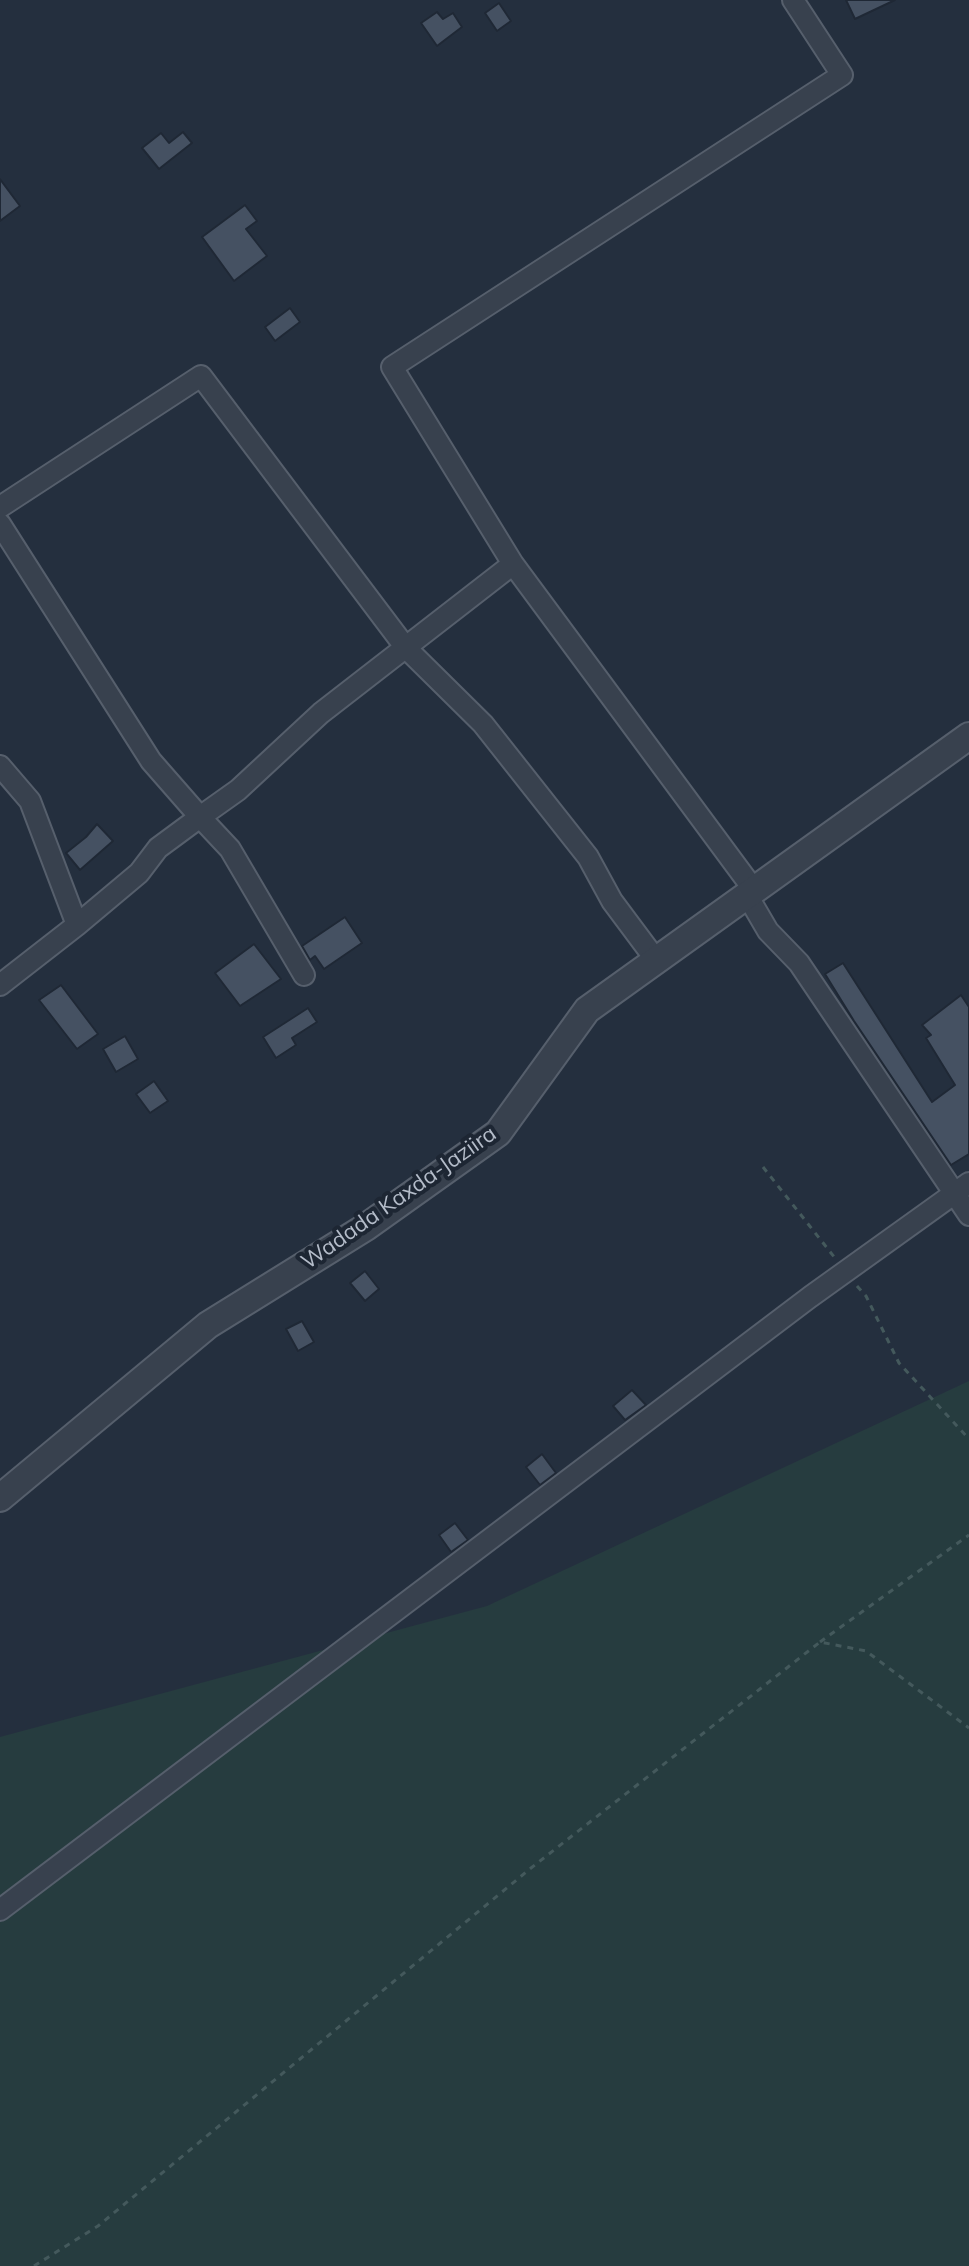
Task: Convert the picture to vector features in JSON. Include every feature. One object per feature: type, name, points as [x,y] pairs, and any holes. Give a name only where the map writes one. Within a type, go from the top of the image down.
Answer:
[{"type":"street","points":[[793,0],[842,75],[392,367],[513,564],[751,892],[768,931],[799,963],[960,1188],[969,1215]]},
{"type":"street","points":[[0,507],[201,376],[406,648],[483,724],[588,857],[612,901],[656,960]]},
{"type":"street","points":[[0,524],[151,761],[230,849],[304,975]]},
{"type":"street","points":[[0,985],[139,873],[158,848],[238,790],[321,713],[513,564]]},
{"type":"street","name":"Wadada Kaxda-Jaziira","points":[[3,1489],[208,1325],[366,1227],[498,1133],[587,1010],[969,736]]},
{"type":"street","points":[[0,766],[30,801],[77,925]]},
{"type":"street","points":[[0,1910],[960,1188]]},
{"type":"path","points":[[763,1167],[866,1296],[899,1363],[969,1439]]},
{"type":"path","points":[[34,2266],[98,2226],[531,1868],[820,1642],[969,1535]]},
{"type":"path","points":[[820,1642],[866,1651],[969,1728]]},
{"type":"green space","points":[[969,1381],[969,2266],[0,2266],[0,1737],[487,1606]]},
{"type":"building","points":[[846,0],[895,0],[855,19]]},
{"type":"building","points":[[499,3],[511,21],[497,31],[485,13]]},
{"type":"building","points":[[437,12],[443,19],[453,13],[462,27],[437,46],[421,23]]},
{"type":"building","points":[[183,132],[192,143],[159,169],[142,148],[161,133],[169,143]]},
{"type":"building","points":[[0,179],[20,206],[0,221]]},
{"type":"building","points":[[245,205],[257,221],[246,229],[267,256],[234,281],[202,237]]},
{"type":"building","points":[[290,308],[300,322],[275,341],[265,327]]},
{"type":"building","points":[[97,824],[113,841],[80,870],[66,853]]},
{"type":"building","points":[[345,917],[362,943],[324,969],[315,956],[310,960],[302,946]]},
{"type":"building","points":[[254,944],[281,979],[240,1006],[215,973]]},
{"type":"building","points":[[843,963],[932,1102],[955,1085],[926,1038],[931,1035],[922,1025],[961,995],[969,1007],[969,1154],[951,1165],[825,974]]},
{"type":"building","points":[[61,985],[98,1034],[77,1049],[39,1000]]},
{"type":"building","points":[[308,1008],[317,1022],[292,1038],[296,1045],[276,1058],[263,1037]]},
{"type":"building","points":[[125,1036],[138,1059],[116,1072],[103,1049]]},
{"type":"building","points":[[154,1081],[168,1101],[150,1113],[136,1094]]},
{"type":"building","points":[[365,1271],[379,1289],[365,1301],[350,1283]]},
{"type":"building","points":[[302,1321],[314,1342],[298,1351],[286,1329]]},
{"type":"building","points":[[632,1390],[646,1405],[625,1420],[613,1406]]},
{"type":"building","points":[[542,1454],[556,1473],[540,1485],[526,1467]]},
{"type":"building","points":[[455,1523],[468,1540],[451,1552],[439,1535]]}]
